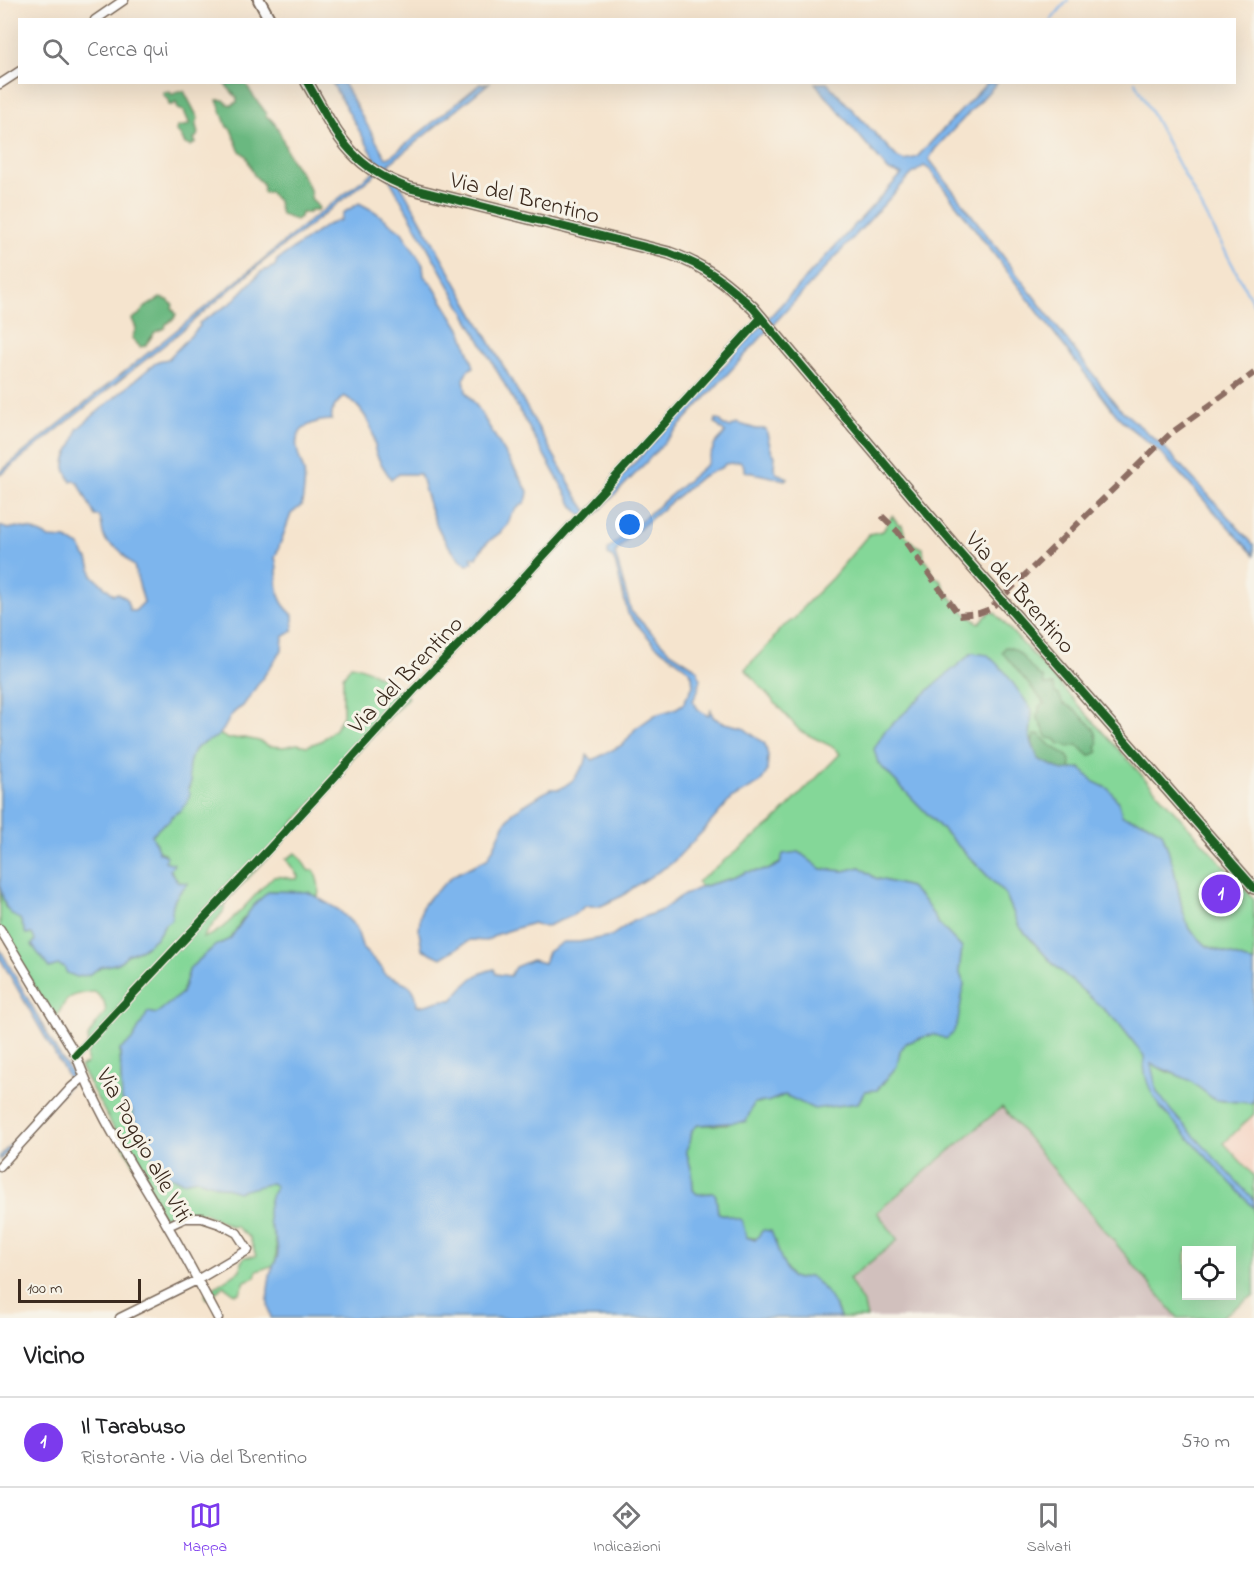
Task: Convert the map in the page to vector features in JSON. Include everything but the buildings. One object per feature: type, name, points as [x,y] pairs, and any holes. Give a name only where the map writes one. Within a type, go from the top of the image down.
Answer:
[{"type":"street","points":[[98,18],[124,0]]},
{"type":"street","points":[[259,0],[269,18]]},
{"type":"street","points":[[0,84],[18,72]]},
{"type":"street","name":"Via del Brentino","points":[[308,84],[341,141],[359,161],[388,180],[409,188],[669,253],[694,262],[725,282],[765,323],[957,549],[1254,888]]},
{"type":"street","name":"Via del Brentino","points":[[76,1055],[414,690],[514,588],[589,504],[765,323]]},
{"type":"street","name":"Via Poggio alle Viti","points":[[0,929],[76,1055],[84,1077],[110,1129],[168,1226],[218,1318]]},
{"type":"street","points":[[0,1166],[58,1101],[84,1077]]},
{"type":"street","points":[[120,1318],[197,1280],[248,1250],[237,1233],[202,1218],[185,1218],[168,1226]]},
{"type":"shaded area","points":[[1002,1107],[1178,1318],[867,1318],[864,1305],[849,1279],[898,1240],[876,1212]]},
{"type":"shaded area","points":[[1254,1114],[1254,1176],[1223,1143]]},
{"type":"green space","points":[[225,84],[247,84],[266,116],[276,125],[292,161],[307,183],[311,198],[319,208],[318,210],[301,213],[296,220],[281,215],[278,201],[269,192],[263,192],[263,184],[254,175],[246,156],[239,150],[217,100],[224,100],[232,105],[237,102],[237,98]]},
{"type":"green space","points":[[178,91],[184,91],[198,118],[196,124],[198,134],[194,139],[196,143],[190,146],[185,144],[176,131],[177,127],[190,125],[184,111],[178,109],[176,102],[169,105],[163,95],[164,92],[170,92],[172,95]]},
{"type":"green space","points":[[160,298],[168,300],[173,305],[172,308],[176,314],[174,319],[166,324],[165,328],[155,332],[145,346],[140,347],[132,338],[136,328],[132,319]]},
{"type":"green space","points":[[892,516],[899,525],[902,525],[905,535],[915,545],[923,548],[924,559],[931,566],[931,571],[935,577],[940,579],[947,593],[964,612],[979,623],[990,612],[995,613],[1254,899],[1254,963],[1207,946],[1189,929],[1162,832],[1145,822],[1122,816],[1119,803],[1109,789],[1094,782],[1080,768],[1063,771],[1038,759],[1030,738],[1032,710],[972,653],[910,709],[878,763],[1006,895],[1019,926],[1053,964],[1118,1022],[1148,1061],[1165,1071],[1189,1079],[1215,1100],[1251,1103],[1254,1101],[1254,1114],[1224,1143],[1254,1176],[1254,1295],[1220,1318],[1178,1318],[1002,1107],[877,1212],[898,1240],[849,1279],[864,1305],[867,1318],[840,1318],[836,1306],[798,1279],[791,1277],[778,1256],[776,1242],[746,1237],[742,1220],[718,1213],[714,1193],[697,1194],[693,1190],[692,1172],[686,1150],[692,1130],[698,1125],[727,1125],[754,1103],[767,1102],[785,1095],[802,1102],[820,1105],[858,1103],[865,1091],[877,1090],[897,1066],[900,1051],[906,1043],[933,1034],[961,998],[964,984],[959,971],[962,948],[938,923],[925,902],[910,887],[875,878],[860,867],[845,871],[821,869],[799,852],[768,870],[746,872],[701,887],[697,882],[772,823],[840,754],[833,747],[800,731],[745,669],[780,629],[795,618],[832,578],[869,534],[883,531]]},
{"type":"green space","points":[[1005,647],[1021,655],[1043,678],[1044,685],[1053,685],[1055,693],[1059,695],[1063,704],[1075,711],[1091,726],[1096,734],[1098,752],[1090,756],[1077,745],[1069,747],[1064,744],[1060,745],[1055,739],[1048,738],[1036,715],[1039,712],[1039,706],[1045,704],[1002,652]]},
{"type":"green space","points":[[351,665],[374,673],[408,697],[281,837],[285,840],[227,900],[223,912],[203,937],[211,935],[229,922],[273,877],[297,879],[298,876],[286,859],[296,853],[309,871],[313,870],[315,873],[319,886],[318,897],[308,892],[269,891],[242,920],[230,939],[215,946],[190,968],[182,993],[156,1014],[148,1012],[132,1040],[120,1050],[122,1100],[132,1110],[138,1133],[150,1150],[158,1173],[182,1182],[197,1179],[211,1182],[271,1182],[276,1186],[269,1208],[269,1218],[276,1245],[274,1265],[257,1271],[255,1277],[245,1281],[240,1293],[235,1294],[224,1286],[207,1299],[205,1294],[240,1270],[241,1262],[245,1257],[256,1256],[250,1238],[235,1226],[232,1227],[203,1212],[196,1215],[187,1211],[170,1213],[164,1219],[80,1067],[87,1063],[88,1037],[106,1012],[104,1001],[95,992],[69,998],[55,1021],[0,929],[0,886],[5,907],[20,919],[26,934],[32,934],[46,954],[65,967],[67,973],[88,975],[100,967],[119,963],[127,955],[142,949],[157,937],[165,924],[172,919],[175,899],[188,883],[178,882],[165,861],[164,853],[159,852],[152,835],[181,810],[191,782],[188,768],[195,750],[219,734],[228,739],[245,738],[269,746],[284,747],[297,744],[307,746],[321,741],[335,729],[343,716],[343,677]]},
{"type":"green space","points":[[1039,734],[1068,757],[1070,770],[1063,771],[1038,759],[1032,742],[1034,735]]},
{"type":"water","points":[[333,84],[344,84],[386,158],[480,84],[488,84],[389,164],[578,498],[587,511],[590,511],[902,174],[889,171],[816,84],[828,84],[898,158],[905,161],[917,157],[986,84],[996,84],[935,149],[929,159],[1118,407],[1164,447],[1254,545],[1254,555],[1161,453],[1115,413],[930,170],[924,166],[911,175],[638,471],[589,521],[583,518],[573,506],[383,168],[0,475],[0,472],[29,448],[373,172],[378,165]]},
{"type":"water","points":[[359,203],[402,232],[423,265],[424,276],[432,284],[462,332],[474,367],[468,370],[464,378],[466,392],[528,491],[526,500],[512,514],[506,527],[487,543],[477,558],[471,557],[473,562],[467,565],[459,559],[441,534],[420,474],[399,474],[391,479],[375,451],[374,437],[369,423],[361,410],[350,400],[344,396],[339,401],[333,409],[332,420],[313,423],[302,430],[297,441],[305,476],[302,505],[291,514],[275,558],[279,595],[283,604],[293,615],[293,631],[283,637],[282,650],[243,706],[230,717],[217,736],[194,751],[188,772],[191,782],[187,803],[152,835],[159,852],[167,856],[165,861],[174,864],[170,870],[178,882],[188,883],[175,899],[172,919],[165,924],[157,937],[142,949],[127,955],[119,963],[101,967],[88,975],[77,977],[67,973],[64,967],[58,965],[49,968],[32,945],[35,940],[32,934],[26,934],[20,919],[8,910],[0,886],[0,526],[8,529],[17,527],[33,530],[49,538],[66,539],[80,546],[88,559],[93,576],[114,595],[117,593],[126,598],[130,611],[135,611],[144,602],[134,566],[119,550],[106,541],[99,516],[95,516],[79,484],[74,480],[71,482],[65,470],[66,459],[77,429],[158,361],[168,359],[200,326],[199,323],[231,303],[261,272],[275,266],[277,260],[327,225],[341,220],[343,213]]},
{"type":"water","points":[[716,419],[724,426],[730,427],[737,423],[756,429],[766,429],[771,450],[775,456],[776,473],[788,478],[785,480],[744,471],[744,466],[740,462],[725,464],[701,477],[628,538],[615,553],[631,611],[669,651],[697,669],[700,679],[693,701],[698,709],[708,716],[711,710],[713,717],[721,722],[742,727],[765,744],[768,756],[767,772],[760,783],[731,799],[671,864],[622,896],[601,906],[586,906],[573,915],[545,927],[533,923],[498,934],[486,941],[470,940],[441,958],[422,949],[419,932],[422,907],[454,875],[487,859],[513,812],[550,789],[560,789],[573,780],[585,764],[587,755],[593,760],[624,744],[635,729],[655,715],[683,704],[693,686],[692,675],[688,669],[655,645],[628,614],[615,562],[608,555],[608,549],[707,464],[715,444],[725,433],[715,423]]},
{"type":"water","points":[[972,653],[988,655],[1005,672],[1032,710],[1030,738],[1038,759],[1063,771],[1080,768],[1094,782],[1109,789],[1119,803],[1122,816],[1145,822],[1162,832],[1189,929],[1207,946],[1254,963],[1254,1100],[1251,1103],[1215,1100],[1189,1080],[1151,1064],[1157,1092],[1172,1112],[1254,1200],[1254,1208],[1159,1106],[1147,1082],[1144,1056],[1118,1022],[1053,964],[1019,926],[1006,895],[878,763],[874,749],[884,732]]},
{"type":"water","points":[[799,852],[821,869],[844,871],[860,867],[875,878],[910,887],[925,902],[938,923],[962,948],[959,971],[964,984],[958,1021],[953,1033],[946,1039],[933,1034],[906,1043],[900,1051],[897,1066],[877,1090],[865,1091],[858,1103],[814,1109],[785,1095],[767,1102],[754,1103],[746,1122],[698,1125],[692,1130],[686,1150],[692,1172],[693,1190],[697,1194],[714,1193],[718,1213],[742,1220],[746,1237],[755,1240],[763,1230],[771,1231],[787,1272],[791,1277],[798,1279],[810,1276],[828,1295],[840,1318],[271,1318],[268,1289],[278,1250],[269,1222],[268,1208],[276,1186],[271,1183],[238,1192],[197,1179],[182,1182],[158,1173],[150,1150],[138,1133],[132,1110],[122,1100],[120,1050],[132,1040],[148,1012],[156,1014],[182,993],[190,968],[215,946],[230,939],[253,906],[269,891],[308,892],[339,910],[356,927],[363,949],[382,968],[385,975],[408,984],[415,992],[417,1006],[422,1006],[452,1000],[470,980],[486,971],[494,969],[496,974],[510,976],[515,967],[532,960],[544,963],[548,952],[563,942],[579,942],[611,936],[633,921],[662,910],[680,897],[701,887],[746,872],[768,870],[780,864],[783,854]]},
{"type":"water","points":[[0,949],[75,1079],[0,1160],[0,1156],[69,1079],[0,958]]},
{"type":"waterway","points":[[1053,18],[1068,0]]},
{"type":"waterway","points":[[1136,84],[1254,305]]},
{"type":"marked path","points":[[882,516],[898,532],[959,615],[979,613],[990,609],[1170,434],[1254,373]]},
{"type":"cycle path","points":[[308,84],[336,132],[347,146],[358,159],[389,180],[409,188],[669,253],[704,269],[733,290],[753,308],[957,549],[1254,888]]},
{"type":"cycle path","points":[[76,1055],[414,690],[514,588],[761,318]]},
{"type":"place","name":"Il Tarabuso","points":[[1221,894]]}]
